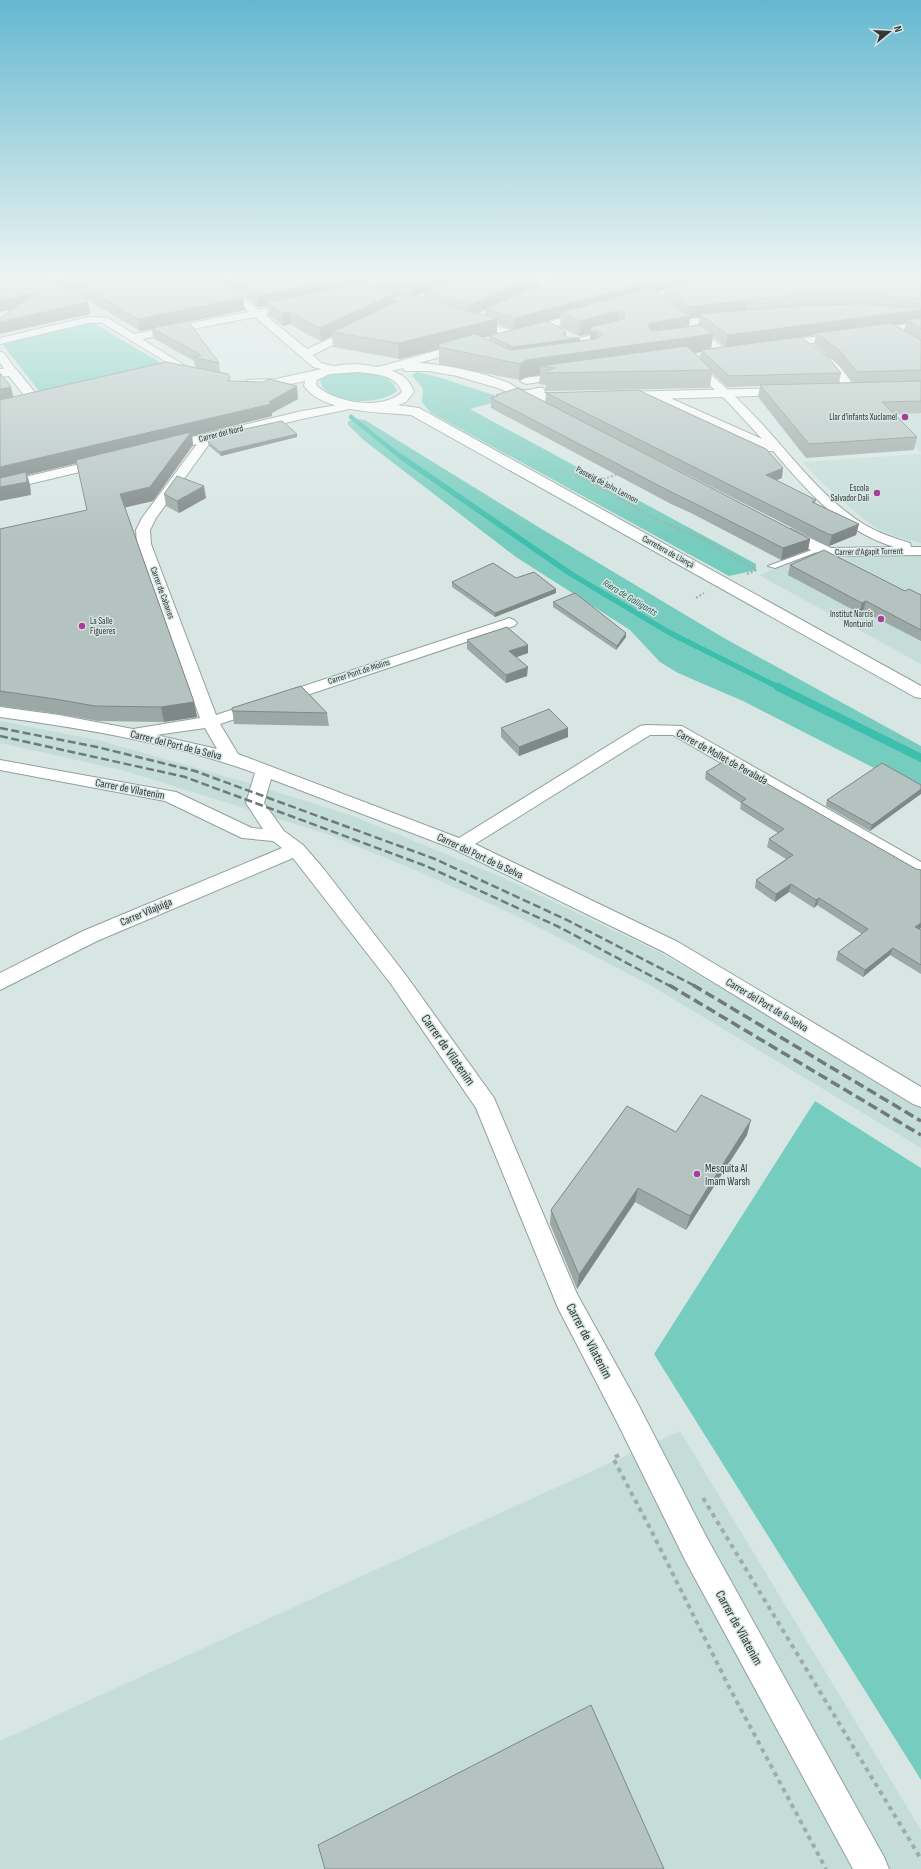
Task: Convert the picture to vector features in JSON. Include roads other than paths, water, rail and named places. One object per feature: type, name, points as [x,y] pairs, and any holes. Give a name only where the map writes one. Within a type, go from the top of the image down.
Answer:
[{"type":"street","points":[[159,370],[165,365]]},
{"type":"street","points":[[178,365],[183,369],[198,374]]},
{"type":"street","points":[[318,365],[333,370]]},
{"type":"street","points":[[378,371],[398,365]]},
{"type":"street","points":[[691,365],[726,394],[818,496],[838,513],[869,533],[896,544],[921,550]]},
{"type":"street","points":[[831,365],[857,389]]},
{"type":"street","points":[[276,383],[333,370],[358,368],[378,371],[400,379],[407,388],[406,394],[414,411]]},
{"type":"street","points":[[400,379],[402,372],[407,368],[432,368],[520,389],[536,392],[541,388],[586,397],[538,397],[520,389]]},
{"type":"street","points":[[159,370],[183,369]]},
{"type":"street","points":[[6,372],[29,401],[68,392]]},
{"type":"street","points":[[520,389],[575,374]]},
{"type":"street","points":[[312,389],[310,383],[315,375]]},
{"type":"street","points":[[236,382],[276,383],[312,389],[324,398],[359,405],[387,404],[400,399],[406,394]]},
{"type":"street","points":[[520,389],[547,410]]},
{"type":"street","points":[[835,390],[857,389]]},
{"type":"street","points":[[604,396],[657,396],[804,391]]},
{"type":"street","points":[[657,396],[778,450]]},
{"type":"street","name":"Carrer del Nord","points":[[302,415],[320,406],[324,398]]},
{"type":"street","name":"Carrer del Nord","points":[[156,450],[302,415],[359,405]]},
{"type":"street","name":"Carretera de Llançà","points":[[359,405],[414,411],[921,693]]},
{"type":"street","name":"Carrer de Cabanes","points":[[212,436],[149,518],[143,530],[144,544],[210,722],[230,758]]},
{"type":"street","points":[[0,487],[120,458]]},
{"type":"street","name":"Carrer d'Agapit Torrent","points":[[777,527],[820,550],[830,552],[921,550]]},
{"type":"street","points":[[871,552],[882,546],[883,539]]},
{"type":"street","name":"Carrer Pont de Molins","points":[[129,733],[210,722],[509,623]]},
{"type":"street","name":"Carrer del Port de la Selva","points":[[0,712],[59,720],[129,733],[230,758],[461,845],[671,947],[921,1098]]},
{"type":"street","name":"Carrer de Mollet de Peralada","points":[[461,845],[646,730],[676,730],[921,870]]},
{"type":"street","name":"Carrer de Vilatenim","points":[[0,765],[170,796],[249,834],[287,842]]},
{"type":"street","name":"Carrer de Vilatenim","points":[[264,771],[255,802],[398,979],[486,1104],[567,1300],[643,1444],[696,1549],[872,1869]]},
{"type":"street","name":"Carrer Vilajuiga","points":[[0,982],[90,936],[287,842]]},
{"type":"lane","points":[[772,566],[820,550]]},
{"type":"waterway","name":"Riera de Galligants","points":[[351,417],[401,457]]},
{"type":"waterway","name":"Riera de Galligants","points":[[400,456],[571,574],[670,633],[778,687]]},
{"type":"waterway","name":"Riera de Galligants","points":[[778,687],[921,758]]},
{"type":"railway","points":[[0,728],[97,747],[195,771],[435,859],[567,920],[695,986]]},
{"type":"railway","points":[[0,736],[185,777],[426,866],[559,927],[670,986]]},
{"type":"railway","points":[[669,985],[921,1135]]},
{"type":"railway","points":[[693,985],[921,1121]]},
{"type":"place","name":"Llar d'infants Xuclamel","points":[[905,417]]},
{"type":"place","name":"Escola Salvador Dalí","points":[[877,493]]},
{"type":"place","name":"Institut Narcís Monturiol","points":[[881,619]]},
{"type":"place","name":"La Salle Figueres","points":[[82,626]]},
{"type":"place","name":"Mesquita Al Imam Warsh","points":[[697,1174]]}]
